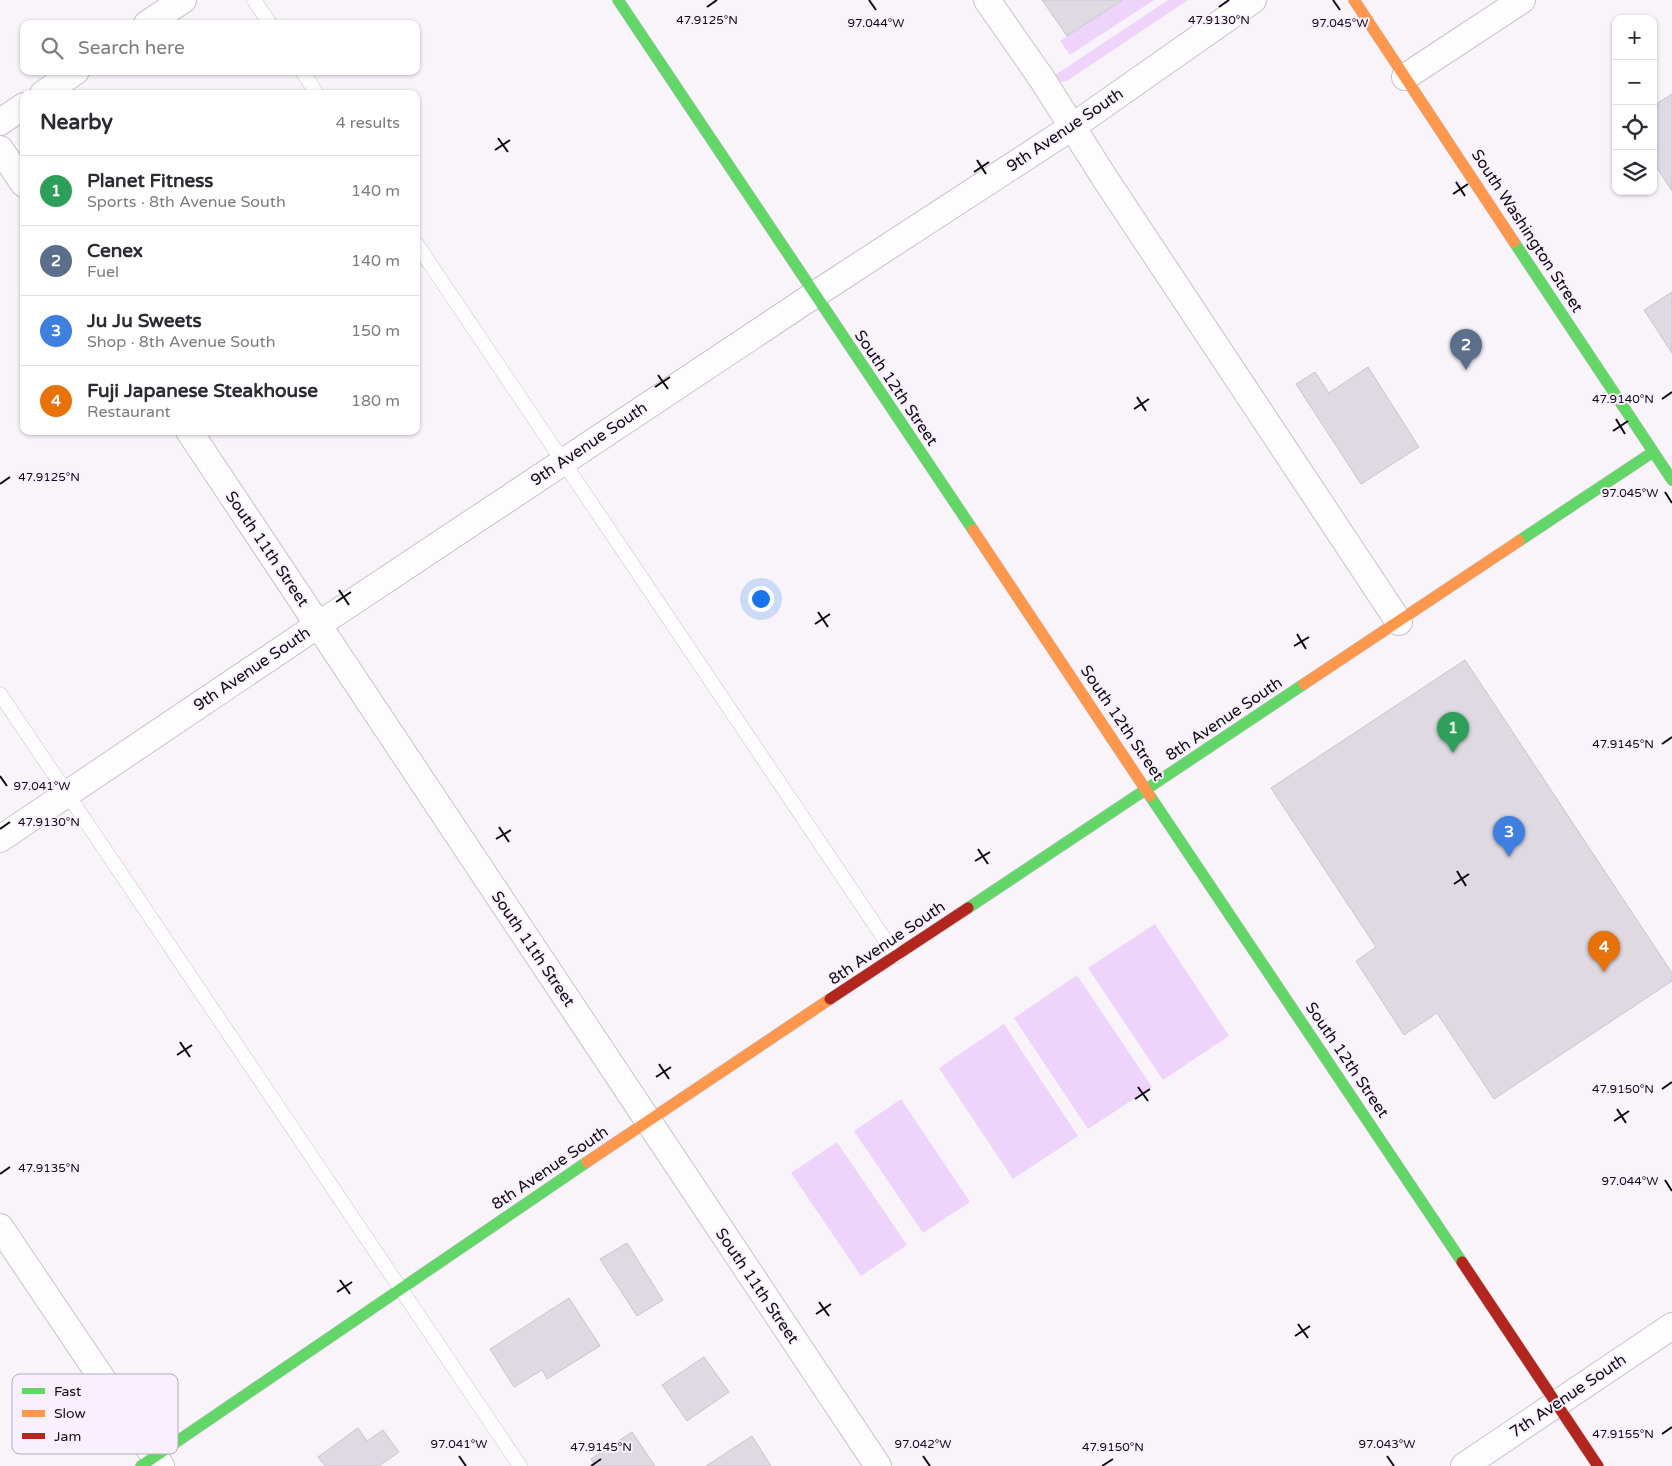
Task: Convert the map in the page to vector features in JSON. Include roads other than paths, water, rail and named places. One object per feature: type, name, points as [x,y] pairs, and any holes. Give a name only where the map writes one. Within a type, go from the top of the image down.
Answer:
[{"type":"street","points":[[153,20],[183,0]]},
{"type":"street","name":"South 12th Street","points":[[618,0],[1598,1466]]},
{"type":"street","points":[[987,0],[1042,79],[1399,622]]},
{"type":"street","name":"9th Avenue South","points":[[0,838],[562,462],[1072,127],[1253,0]]},
{"type":"street","name":"South Washington Street","points":[[1354,0],[1672,480]]},
{"type":"street","points":[[1405,77],[1522,0]]},
{"type":"street","points":[[49,90],[70,75]]},
{"type":"street","points":[[0,122],[20,109]]},
{"type":"street","points":[[0,149],[20,178]]},
{"type":"street","name":"South 11th Street","points":[[192,435],[878,1466]]},
{"type":"street","name":"8th Avenue South","points":[[178,1445],[402,1288],[648,1121],[1654,452]]},
{"type":"street","points":[[0,1227],[95,1374]]},
{"type":"street","name":"7th Avenue South","points":[[1464,1466],[1672,1326]]},
{"type":"street","name":"8th Avenue South","points":[[152,1463],[165,1454]]},
{"type":"lane","points":[[254,0],[267,20]]},
{"type":"lane","points":[[305,75],[314,90]]},
{"type":"lane","points":[[420,249],[896,956]]},
{"type":"lane","points":[[0,694],[402,1288],[520,1466]]},
{"type":"place","name":"Cenex","points":[[1466,370]]},
{"type":"place","name":"Planet Fitness","points":[[1453,753]]},
{"type":"place","name":"Ju Ju Sweets","points":[[1509,857]]},
{"type":"place","name":"Fuji Japanese Steakhouse","points":[[1604,972]]}]
